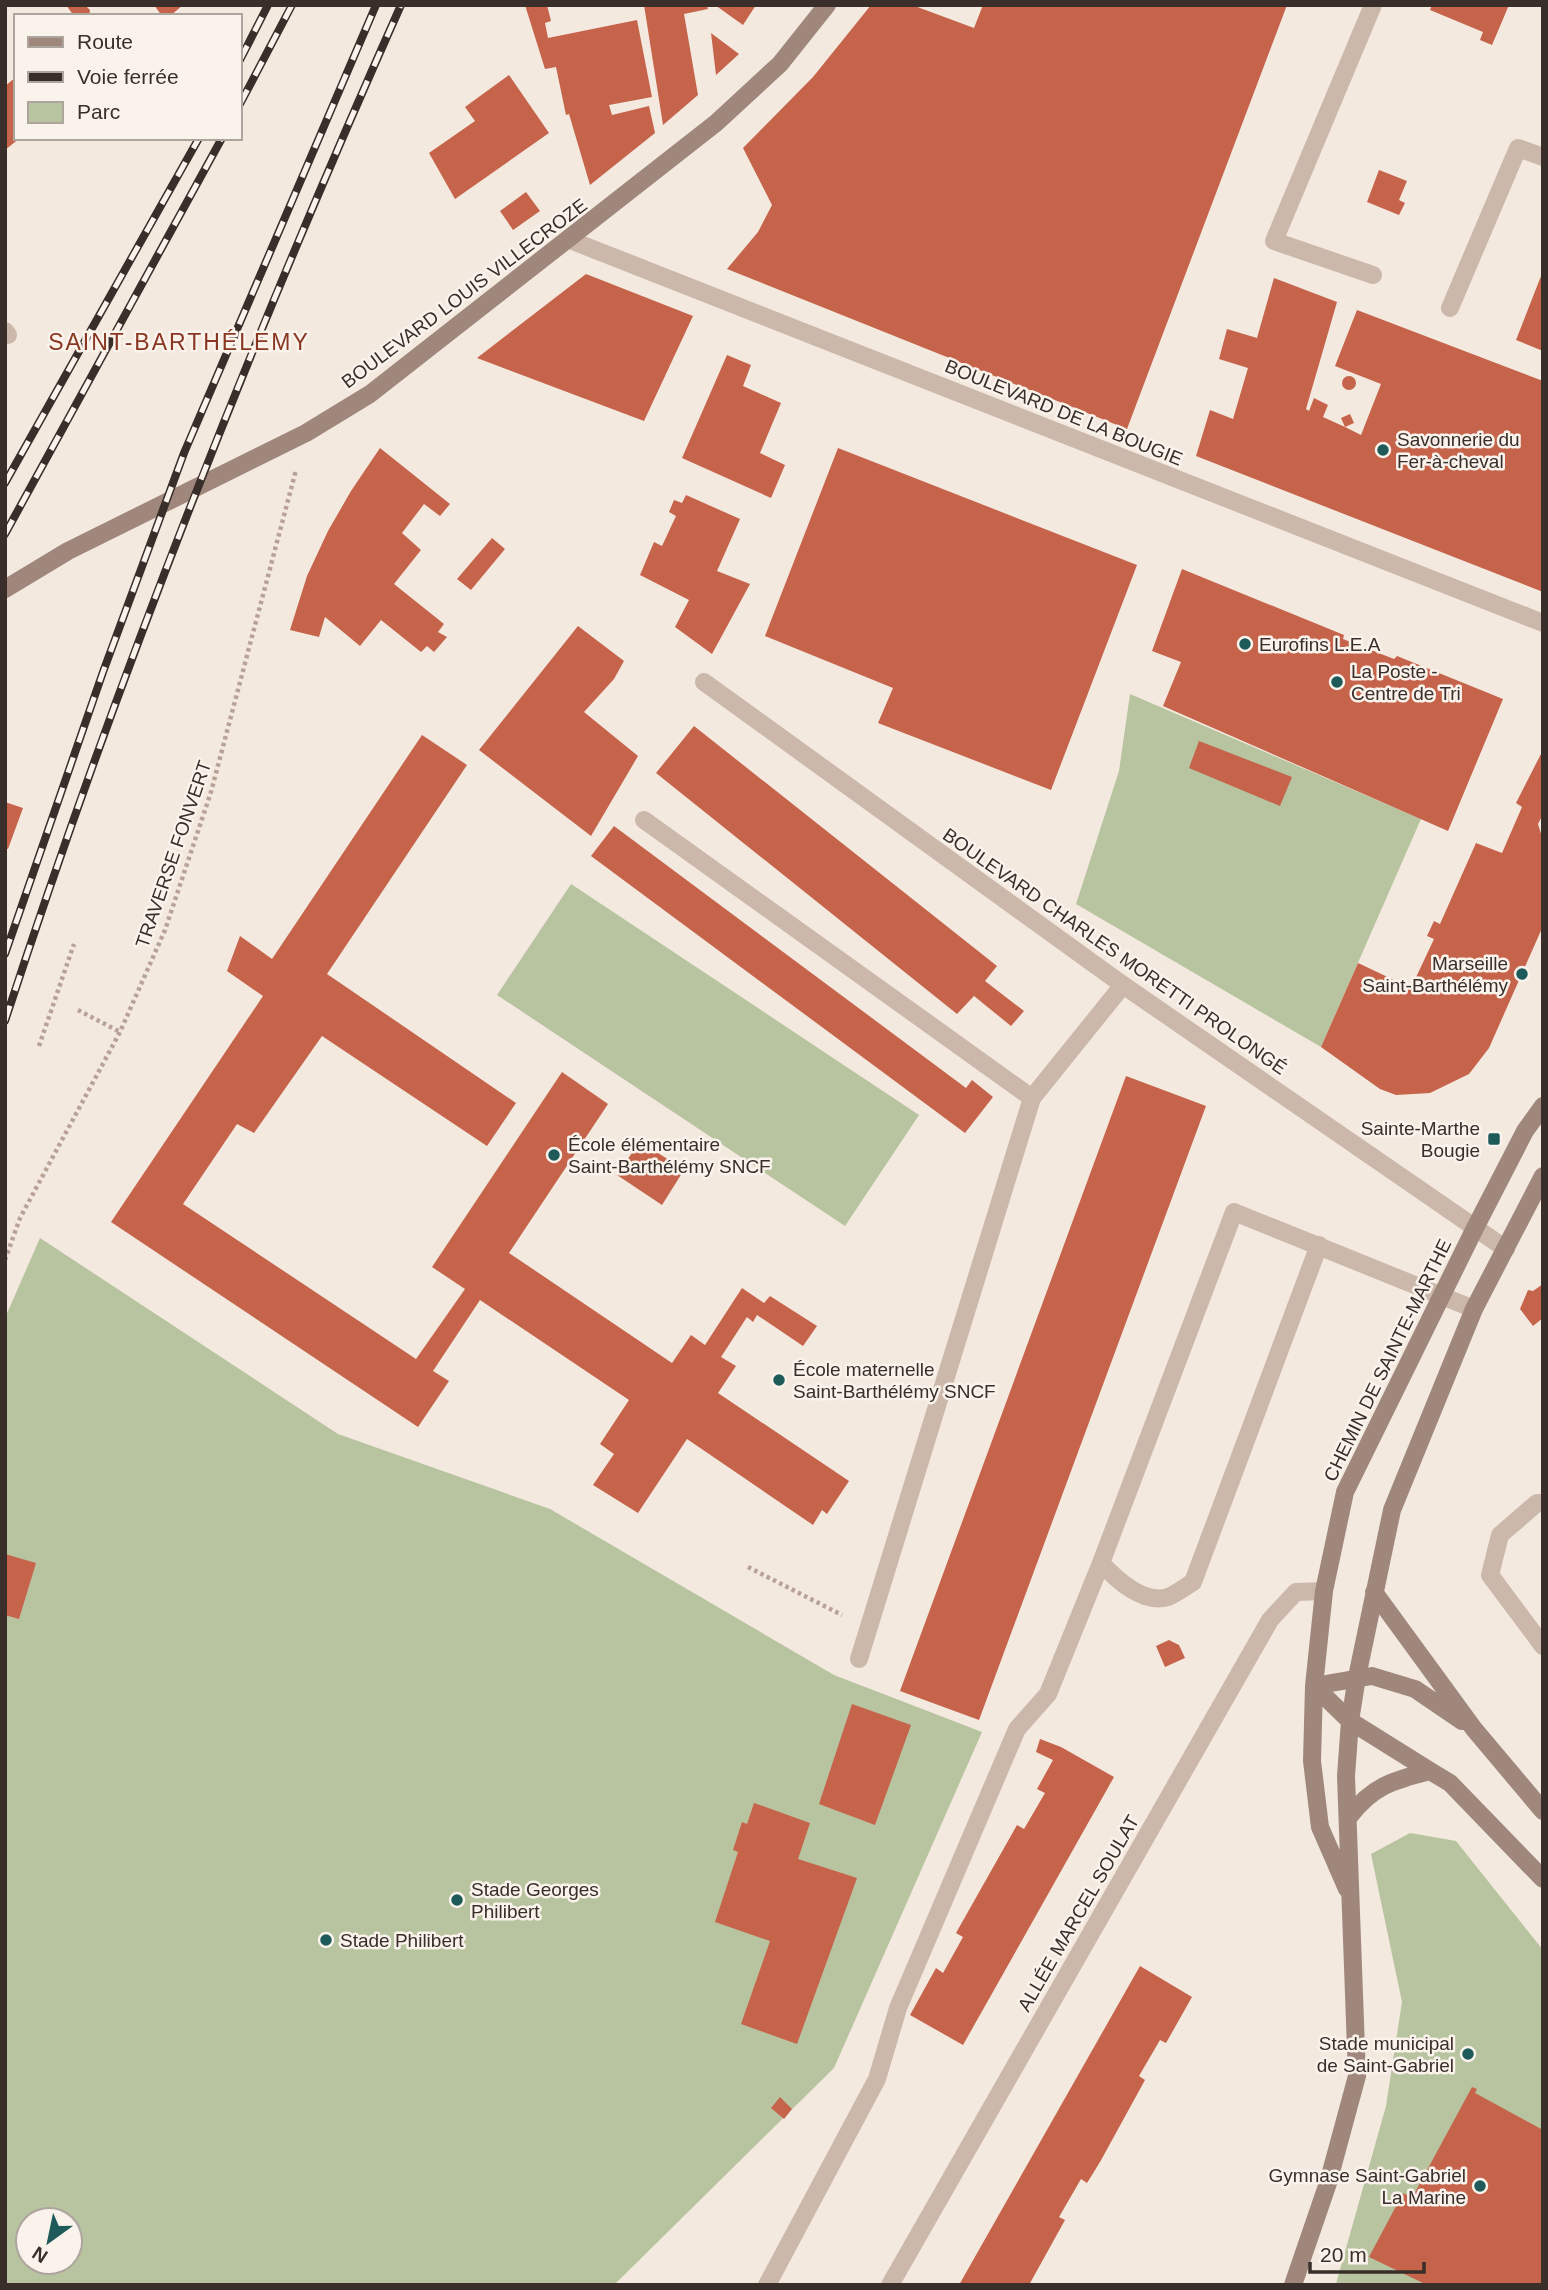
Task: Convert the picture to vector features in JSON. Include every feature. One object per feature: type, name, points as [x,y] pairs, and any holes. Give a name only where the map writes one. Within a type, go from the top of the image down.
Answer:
[{"type":"street","name":"BOULEVARD LOUIS VILLECROZE","points":[[5,589],[68,551],[306,433],[370,394],[716,123],[780,64],[827,5]]},
{"type":"street","points":[[1373,5],[1274,241],[1373,275]]},
{"type":"street","points":[[1450,307],[1518,148],[1543,158]]},
{"type":"street","name":"BOULEVARD DE LA BOUGIE","points":[[570,240],[1543,623]]},
{"type":"street","name":"BOULEVARD CHARLES MORETTI PROLONGÉ","points":[[704,682],[1123,985],[1506,1249]]},
{"type":"street","points":[[643,820],[1032,1098]]},
{"type":"street","points":[[859,1659],[1032,1098],[1123,985]]},
{"type":"street","name":"CHEMIN DE SAINTE-MARTHE","points":[[1350,1896],[1321,1827],[1312,1761],[1314,1686],[1324,1591],[1345,1492],[1475,1228],[1525,1131],[1543,1105]]},
{"type":"street","name":"CHEMIN DE SAINTE-MARTHE","points":[[1293,2285],[1328,2183],[1357,2076],[1346,1776],[1357,1677],[1392,1510],[1474,1309],[1543,1176]]},
{"type":"street","points":[[767,2285],[877,2080],[898,2008],[1017,1729],[1048,1694],[1101,1563],[1234,1212],[1474,1309]]},
{"type":"street","points":[[1101,1563],[1119,1584],[1146,1595],[1167,1598],[1192,1582],[1319,1245]]},
{"type":"street","points":[[1543,1503],[1537,1503],[1500,1535],[1490,1575],[1543,1646]]},
{"type":"street","name":"ALLÉE MARCEL SOULAT","points":[[890,2285],[1270,1620],[1296,1592],[1324,1591]]},
{"type":"street","points":[[1374,1592],[1474,1729],[1543,1811]]},
{"type":"street","points":[[1314,1686],[1372,1676],[1415,1689],[1474,1729]]},
{"type":"street","points":[[1314,1686],[1350,1721],[1450,1783],[1543,1879]]},
{"type":"street","points":[[1349,1817],[1364,1798],[1393,1780],[1430,1771]]},
{"type":"path","name":"TRAVERSE FONVERT","points":[[5,1260],[20,1218],[120,1032],[164,930],[211,792],[306,433]]},
{"type":"path","points":[[38,1046],[74,944]]},
{"type":"path","points":[[78,1010],[120,1032]]},
{"type":"path","points":[[748,1567],[845,1616],[870,1625]]},
{"type":"green space","points":[[1130,694],[1421,819],[1321,1047],[1076,904],[1119,771]]},
{"type":"green space","points":[[571,884],[919,1115],[845,1226],[497,995]]},
{"type":"green space","name":"Stade Georges Philibert","points":[[40,1238],[338,1434],[550,1509],[834,1675],[982,1732],[834,2068],[614,2285],[5,2285],[5,1318]]},
{"type":"green space","name":"Stade municipal de Saint-Gabriel","points":[[1410,1833],[1456,1841],[1543,1950],[1543,2285],[1336,2284],[1386,2106],[1402,2002],[1371,1854]]},
{"type":"building","points":[[66,5],[85,5],[90,10],[89,14],[73,14]]},
{"type":"building","points":[[154,5],[183,5],[172,14],[161,14]]},
{"type":"building","points":[[525,5],[547,5],[551,21],[545,23],[548,38],[637,20],[652,97],[609,105],[612,115],[649,106],[655,133],[590,185],[569,114],[566,115],[556,67],[545,69]]},
{"type":"building","points":[[644,5],[707,5],[708,9],[684,14],[698,95],[663,125]]},
{"type":"building","points":[[715,5],[756,5],[743,25]]},
{"type":"building","points":[[871,5],[912,5],[974,28],[983,5],[1287,5],[1127,429],[727,269],[758,232],[772,205],[743,148],[813,77]]},
{"type":"building","points":[[1432,5],[1509,5],[1492,45],[1480,40],[1483,32],[1430,10]]},
{"type":"building","points":[[711,33],[739,54],[716,75]]},
{"type":"building","points":[[509,75],[549,133],[455,199],[429,153],[475,121],[465,107]]},
{"type":"building","points":[[14,79],[14,140],[18,140],[5,150],[5,86]]},
{"type":"building","points":[[1379,170],[1407,181],[1399,200],[1405,203],[1399,215],[1367,202]]},
{"type":"building","points":[[526,192],[540,211],[513,230],[500,211]]},
{"type":"building","points":[[1543,271],[1543,351],[1516,340]]},
{"type":"building","points":[[586,274],[693,316],[644,421],[477,358]]},
{"type":"building","name":"Savonnerie du Fer-à-cheval","points":[[1274,278],[1337,302],[1306,409],[1309,411],[1314,398],[1328,405],[1323,417],[1361,435],[1381,384],[1335,366],[1357,310],[1543,381],[1543,592],[1196,456],[1210,410],[1233,419],[1248,368],[1219,359],[1227,329],[1257,338]]},
{"type":"building","points":[[727,355],[751,365],[743,386],[781,403],[760,453],[785,465],[771,498],[682,458]]},
{"type":"building","points":[[1349,376],[1354,378],[1354,388],[1349,390],[1344,388],[1342,383],[1344,378]]},
{"type":"building","points":[[1350,414],[1354,423],[1345,427],[1341,418]]},
{"type":"building","points":[[380,448],[450,504],[440,516],[424,504],[402,533],[421,550],[394,584],[444,624],[438,632],[447,637],[434,652],[427,646],[421,652],[381,620],[360,646],[325,617],[319,637],[290,630],[307,576],[328,531]]},
{"type":"building","points":[[838,448],[1137,565],[1051,790],[878,723],[893,688],[765,636]]},
{"type":"building","points":[[686,495],[740,519],[717,571],[750,584],[712,654],[675,627],[689,600],[640,575],[654,542],[662,546],[676,516],[669,512],[674,500],[682,503]]},
{"type":"building","points":[[492,538],[505,549],[471,590],[457,579]]},
{"type":"building","points":[[1182,569],[1344,635],[1343,639],[1394,659],[1397,656],[1503,699],[1448,831],[1163,706],[1181,662],[1152,651]]},
{"type":"building","points":[[578,626],[624,661],[614,679],[584,712],[638,756],[591,836],[479,750]]},
{"type":"building","points":[[694,726],[997,966],[985,981],[1024,1011],[1011,1026],[974,996],[957,1014],[656,773]]},
{"type":"building","points":[[422,735],[467,765],[327,974],[516,1103],[487,1146],[322,1036],[254,1133],[237,1124],[183,1204],[416,1359],[465,1289],[432,1267],[562,1072],[608,1104],[509,1253],[672,1363],[691,1335],[705,1345],[742,1288],[764,1303],[770,1296],[817,1326],[803,1346],[757,1315],[753,1322],[747,1317],[721,1357],[736,1366],[718,1393],[849,1481],[827,1514],[822,1510],[813,1525],[687,1439],[638,1513],[593,1485],[614,1454],[600,1444],[629,1400],[480,1300],[433,1371],[449,1381],[418,1427],[111,1222],[263,996],[227,971],[240,936],[272,959]]},
{"type":"building","points":[[1199,741],[1292,777],[1280,806],[1189,768]]},
{"type":"building","points":[[1543,750],[1543,814],[1538,824],[1543,840],[1543,926],[1489,1048],[1469,1074],[1430,1093],[1396,1095],[1380,1089],[1321,1047],[1358,963],[1411,988],[1434,939],[1427,936],[1434,921],[1440,924],[1476,843],[1502,853],[1522,807],[1516,803]]},
{"type":"building","points":[[5,802],[23,808],[8,849],[5,848]]},
{"type":"building","points":[[614,826],[966,1088],[972,1080],[993,1097],[965,1133],[591,856]]},
{"type":"building","points":[[1126,1076],[1206,1106],[979,1720],[900,1691]]},
{"type":"building","points":[[640,1141],[684,1170],[662,1205],[617,1175]]},
{"type":"building","points":[[1543,1284],[1543,1318],[1533,1326],[1520,1309],[1528,1290],[1533,1291]]},
{"type":"building","points":[[5,1554],[36,1563],[19,1619],[5,1615]]},
{"type":"building","points":[[1169,1640],[1179,1645],[1185,1658],[1165,1667],[1156,1646]]},
{"type":"building","points":[[852,1704],[911,1725],[875,1825],[819,1804]]},
{"type":"building","points":[[1040,1739],[1061,1747],[1114,1777],[963,2045],[910,2015],[936,1968],[943,1973],[963,1937],[956,1933],[1017,1825],[1024,1829],[1045,1793],[1037,1789],[1053,1760],[1036,1752]]},
{"type":"building","points":[[754,1803],[810,1823],[798,1859],[857,1878],[797,2044],[741,2024],[770,1941],[715,1922],[738,1852],[733,1850],[742,1822],[747,1824]]},
{"type":"building","points":[[1140,1966],[1192,1997],[1166,2043],[1160,2040],[1139,2076],[1145,2080],[1100,2162],[1087,2183],[1081,2179],[1059,2217],[1065,2220],[1029,2285],[959,2285]]},
{"type":"building","name":"Gymnase Saint-Gabriel La Marine","points":[[1472,2087],[1477,2089],[1475,2093],[1543,2130],[1543,2285],[1427,2285],[1369,2257],[1403,2193],[1412,2198]]},
{"type":"building","points":[[780,2097],[792,2109],[784,2119],[771,2108]]},
{"type":"railway","points":[[242,56],[268,5]]},
{"type":"railway","points":[[242,100],[292,5]]},
{"type":"railway","points":[[5,954],[103,672],[184,453],[376,5]]},
{"type":"railway","points":[[5,1021],[94,763],[190,508],[240,381],[401,5]]},
{"type":"railway","points":[[5,483],[198,140]]},
{"type":"railway","points":[[5,534],[221,140]]},
{"type":"place","name":"Savonnerie du Fer-à-cheval","points":[[1383,450]]},
{"type":"place","name":"Eurofins L.E.A","points":[[1245,644]]},
{"type":"place","name":"La Poste - Centre de Tri","points":[[1337,682]]},
{"type":"place","name":"Marseille Saint-Barthélémy","points":[[1522,974]]},
{"type":"place","name":"Sainte-Marthe Bougie","points":[[1494,1139]]},
{"type":"place","name":"École élémentaire Saint-Barthélémy SNCF","points":[[554,1155]]},
{"type":"place","name":"École maternelle Saint-Barthélémy SNCF","points":[[779,1380]]},
{"type":"place","name":"Stade Georges Philibert","points":[[457,1900]]},
{"type":"place","name":"Stade Philibert","points":[[326,1940]]},
{"type":"place","name":"Stade municipal de Saint-Gabriel","points":[[1468,2054]]},
{"type":"place","name":"Gymnase Saint-Gabriel La Marine","points":[[1480,2186]]},
{"type":"district","name":"SAINT-BARTHÉLEMY","points":[[179,342]]}]
